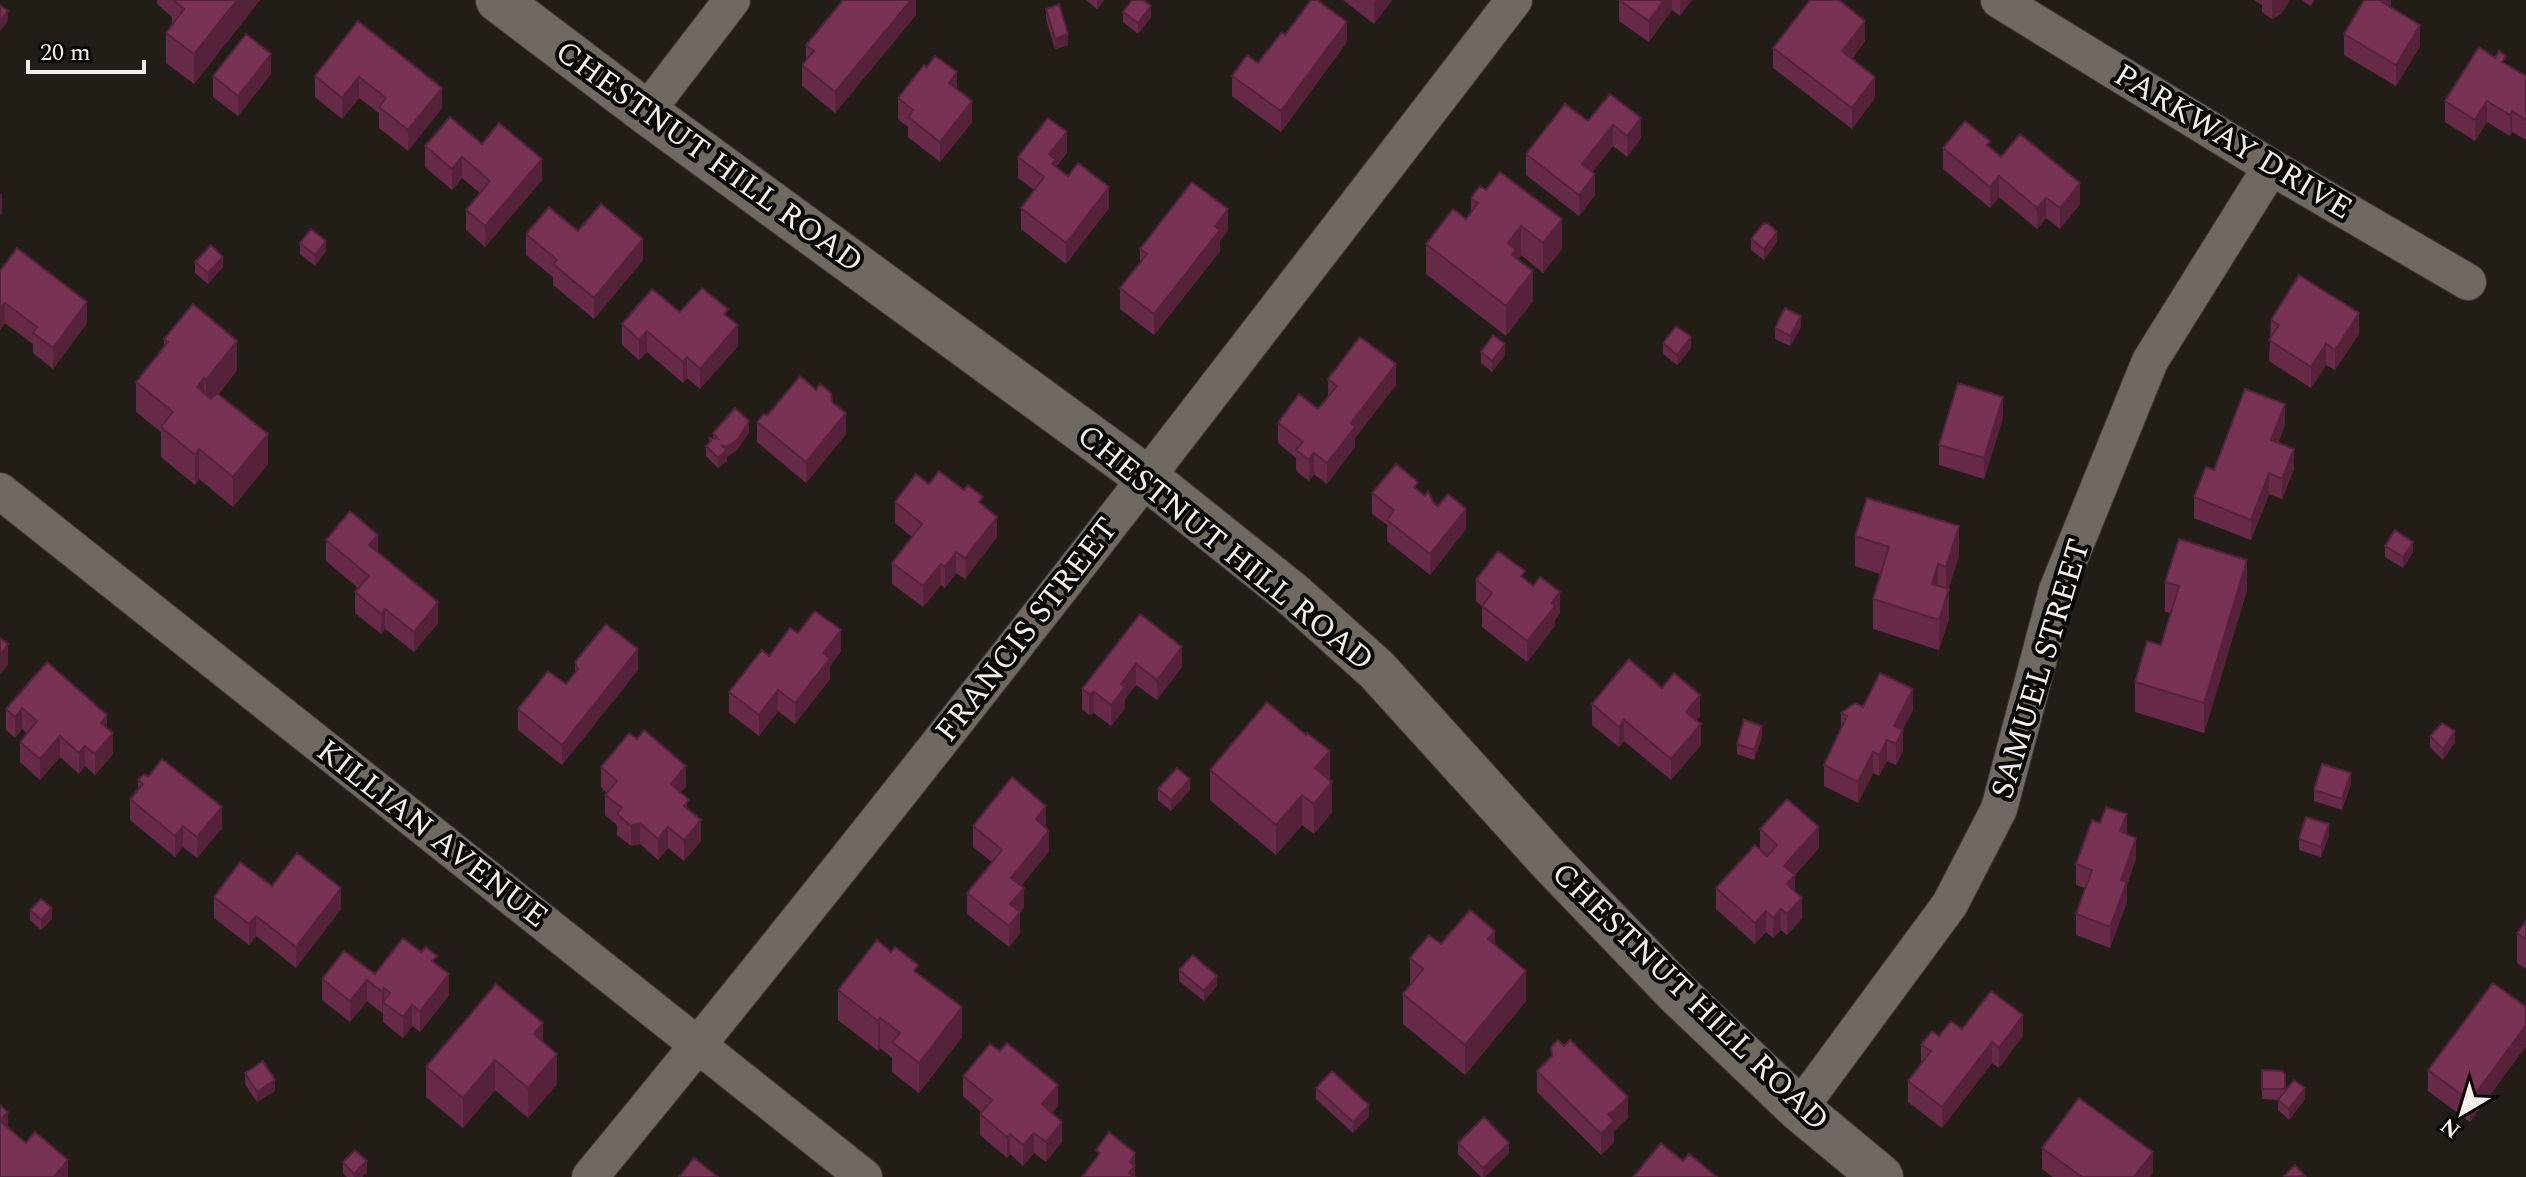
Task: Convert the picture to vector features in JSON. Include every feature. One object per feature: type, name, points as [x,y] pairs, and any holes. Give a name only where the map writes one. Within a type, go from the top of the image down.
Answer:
[{"type":"street","name":"CHESTNUT HILL ROAD","points":[[498,0],[646,112],[1147,478],[1291,593],[1377,670],[1550,861],[1677,993],[1799,1109],[1881,1177]]},
{"type":"street","points":[[646,112],[732,0]]},
{"type":"street","name":"FRANCIS STREET","points":[[590,1177],[698,1046],[1147,478],[1514,0]]},
{"type":"street","name":"PARKWAY DRIVE","points":[[1999,0],[2271,167],[2468,282]]},
{"type":"street","name":"SAMUEL STREET","points":[[1799,1109],[1950,904],[1999,809],[2057,590],[2150,361],[2271,167]]},
{"type":"street","name":"KILLIAN AVENUE","points":[[0,491],[864,1177]]},
{"type":"building","points":[[173,0],[237,0],[194,54],[166,33],[184,9]]},
{"type":"building","points":[[843,0],[911,0],[835,92],[802,65],[814,51],[806,45]]},
{"type":"building","points":[[1132,0],[1143,0],[1151,6],[1138,23],[1123,12]]},
{"type":"building","points":[[1311,0],[1317,0],[1347,22],[1281,111],[1232,76],[1247,55],[1258,63],[1282,32],[1285,35]]},
{"type":"building","points":[[1619,0],[1664,0],[1649,21]]},
{"type":"building","points":[[1810,0],[1839,0],[1865,21],[1842,51],[1875,77],[1852,108],[1773,48]]},
{"type":"building","points":[[2364,0],[2384,0],[2382,2],[2420,25],[2396,65],[2344,34]]},
{"type":"building","points":[[1059,4],[1068,34],[1055,39],[1046,9]]},
{"type":"building","points":[[0,5],[8,11],[0,21]]},
{"type":"building","points":[[358,21],[442,88],[408,130],[379,107],[386,98],[359,77],[342,98],[315,76]]},
{"type":"building","points":[[246,34],[271,54],[238,96],[213,76]]},
{"type":"building","points":[[2479,47],[2495,58],[2499,51],[2506,56],[2502,62],[2526,76],[2526,120],[2512,111],[2510,115],[2487,101],[2475,120],[2445,101]]},
{"type":"building","points":[[935,56],[957,72],[949,83],[972,101],[940,142],[908,117],[913,110],[898,98]]},
{"type":"building","points":[[1610,94],[1641,118],[1627,136],[1613,125],[1582,164],[1595,174],[1579,195],[1526,154],[1565,104],[1588,121]]},
{"type":"building","points":[[450,117],[482,144],[499,123],[542,159],[485,226],[466,210],[490,181],[462,157],[452,169],[425,146]]},
{"type":"building","points":[[1048,118],[1067,132],[1049,154],[1056,160],[1052,164],[1068,176],[1078,163],[1109,187],[1066,243],[1021,208],[1044,177],[1018,157]]},
{"type":"building","points":[[1965,121],[1990,141],[1987,145],[2001,157],[2020,134],[2080,183],[2060,208],[2046,198],[2037,208],[1999,176],[1990,187],[1943,148]]},
{"type":"building","points":[[1500,172],[1562,219],[1543,243],[1521,226],[1508,243],[1516,249],[1512,255],[1533,271],[1506,306],[1426,244],[1453,209],[1466,219],[1478,203],[1471,198],[1480,186],[1486,190]]},
{"type":"building","points":[[1192,182],[1228,209],[1215,226],[1220,230],[1154,314],[1120,288],[1147,254],[1140,249]]},
{"type":"building","points":[[601,204],[643,239],[594,298],[553,264],[557,260],[526,234],[549,207],[578,231]]},
{"type":"building","points":[[1767,223],[1777,232],[1764,249],[1751,239]]},
{"type":"building","points":[[311,229],[326,241],[315,255],[300,243]]},
{"type":"building","points":[[211,245],[223,257],[208,273],[195,262]]},
{"type":"building","points":[[17,248],[87,302],[53,348],[33,333],[37,327],[5,303],[0,309],[0,271]]},
{"type":"building","points":[[2299,275],[2359,313],[2335,350],[2326,344],[2311,367],[2269,340],[2279,325],[2271,320]]},
{"type":"building","points":[[702,288],[728,309],[724,314],[738,325],[700,369],[687,357],[683,362],[647,331],[639,340],[622,324],[652,289],[680,312]]},
{"type":"building","points":[[193,304],[237,341],[197,387],[211,399],[217,393],[268,434],[233,477],[199,449],[195,455],[161,427],[173,412],[136,382],[168,342],[164,339]]},
{"type":"building","points":[[1785,308],[1801,316],[1790,336],[1775,328]]},
{"type":"building","points":[[1676,326],[1691,337],[1677,355],[1663,343]]},
{"type":"building","points":[[1493,335],[1505,344],[1492,361],[1481,352]]},
{"type":"building","points":[[1360,337],[1396,364],[1351,423],[1355,427],[1327,463],[1314,453],[1309,460],[1296,450],[1303,442],[1278,423],[1299,394],[1318,409],[1337,386],[1328,379]]},
{"type":"building","points":[[800,376],[816,390],[820,384],[831,393],[832,402],[846,413],[806,462],[757,422],[764,414],[767,416]]},
{"type":"building","points":[[1958,383],[2003,397],[1984,458],[1939,445]]},
{"type":"building","points":[[2245,389],[2285,404],[2271,440],[2294,449],[2282,479],[2269,473],[2251,520],[2194,497],[2206,467],[2214,470]]},
{"type":"building","points":[[735,408],[749,421],[738,439],[727,447],[721,445],[727,450],[718,458],[706,446],[711,441],[709,438],[718,439],[713,433]]},
{"type":"building","points":[[1396,464],[1418,482],[1414,487],[1425,496],[1428,491],[1438,506],[1448,494],[1466,509],[1430,554],[1387,520],[1394,510],[1372,493]]},
{"type":"building","points":[[939,471],[964,490],[968,485],[983,497],[979,502],[997,517],[965,558],[956,552],[945,567],[941,564],[923,586],[892,563],[922,524],[895,502],[916,474],[929,484]]},
{"type":"building","points":[[1867,498],[1959,526],[1946,567],[1938,564],[1932,584],[1949,589],[1939,620],[1873,599],[1889,547],[1855,536]]},
{"type":"building","points":[[350,511],[378,535],[369,545],[438,602],[414,632],[385,609],[381,614],[355,592],[369,576],[326,540]]},
{"type":"building","points":[[2395,530],[2413,542],[2403,557],[2385,546]]},
{"type":"building","points":[[2179,539],[2247,560],[2204,703],[2135,682],[2147,641],[2161,645],[2179,586],[2165,582]]},
{"type":"building","points":[[1498,551],[1525,571],[1521,576],[1533,586],[1540,577],[1560,592],[1552,603],[1555,606],[1527,641],[1482,606],[1492,593],[1476,580]]},
{"type":"building","points":[[815,611],[841,630],[823,653],[830,658],[795,703],[778,690],[759,715],[729,692],[762,650],[769,656],[790,628],[798,633]]},
{"type":"building","points":[[1140,614],[1182,647],[1157,680],[1136,664],[1121,684],[1125,687],[1111,705],[1094,692],[1089,694],[1082,689]]},
{"type":"building","points":[[606,624],[638,649],[562,745],[518,709],[548,671],[566,684],[578,669],[575,662]]},
{"type":"building","points":[[0,638],[8,644],[0,655]]},
{"type":"building","points":[[1629,659],[1662,688],[1674,673],[1700,695],[1686,712],[1701,724],[1671,759],[1624,720],[1619,727],[1592,704]]},
{"type":"building","points":[[47,662],[107,715],[101,723],[113,733],[95,754],[85,746],[79,753],[60,736],[40,759],[20,742],[37,721],[22,708],[15,717],[6,709]]},
{"type":"building","points":[[1880,673],[1913,689],[1894,726],[1903,730],[1896,744],[1887,740],[1879,755],[1873,752],[1858,782],[1824,765],[1847,716],[1841,713],[1855,703],[1863,707]]},
{"type":"building","points":[[1267,702],[1330,751],[1315,768],[1332,782],[1314,804],[1302,795],[1276,825],[1210,770]]},
{"type":"building","points":[[1744,720],[1762,726],[1754,750],[1737,744]]},
{"type":"building","points":[[2442,723],[2455,731],[2443,749],[2430,736]]},
{"type":"building","points":[[644,730],[686,766],[671,784],[689,800],[684,806],[701,820],[684,840],[668,827],[658,839],[640,823],[631,826],[617,814],[622,808],[605,795],[617,781],[601,767],[629,733],[637,739]]},
{"type":"building","points":[[162,759],[222,807],[197,837],[183,826],[175,836],[130,799],[143,784],[138,780],[144,774],[148,777]]},
{"type":"building","points":[[2322,764],[2351,773],[2342,799],[2314,790]]},
{"type":"building","points":[[1177,768],[1190,779],[1171,800],[1158,789]]},
{"type":"building","points":[[1012,777],[1046,806],[1036,819],[1049,831],[1011,878],[1024,888],[1010,904],[1020,912],[1009,926],[967,893],[1002,850],[973,826]]},
{"type":"building","points":[[1787,799],[1819,827],[1784,866],[1795,875],[1787,884],[1802,898],[1787,914],[1781,909],[1773,918],[1766,911],[1755,923],[1716,888],[1755,845],[1767,856],[1777,845],[1760,829]]},
{"type":"building","points":[[2106,807],[2127,814],[2120,831],[2136,838],[2121,880],[2127,882],[2110,927],[2076,914],[2092,870],[2076,864],[2092,820],[2100,823]]},
{"type":"building","points":[[2306,817],[2329,824],[2321,847],[2299,839]]},
{"type":"building","points":[[297,853],[341,888],[296,947],[256,916],[249,924],[214,897],[240,862],[272,886]]},
{"type":"building","points":[[41,899],[52,908],[41,920],[30,910]]},
{"type":"building","points":[[1470,910],[1495,931],[1488,939],[1526,971],[1465,1045],[1403,994],[1423,969],[1410,958],[1429,935],[1441,944]]},
{"type":"building","points":[[2526,921],[2526,940],[2517,933]]},
{"type":"building","points":[[403,938],[421,952],[426,947],[437,956],[432,961],[449,974],[420,1011],[412,1005],[403,1017],[383,1002],[390,993],[384,988],[382,992],[367,980],[350,1001],[322,979],[344,951],[375,974]]},
{"type":"building","points":[[877,940],[891,952],[895,947],[918,965],[914,971],[962,1007],[919,1063],[892,1042],[900,1033],[880,1018],[878,1021],[838,990]]},
{"type":"building","points":[[1193,955],[1217,976],[1204,991],[1179,970]]},
{"type":"building","points":[[2493,983],[2526,1007],[2526,1025],[2470,1101],[2428,1070]]},
{"type":"building","points":[[496,984],[543,1023],[534,1034],[557,1054],[528,1088],[495,1060],[463,1098],[426,1067]]},
{"type":"building","points":[[1991,991],[2023,1015],[1999,1048],[1992,1042],[1942,1107],[1908,1081],[1931,1051],[1921,1045],[1932,1031],[1939,1036],[1951,1021],[1962,1029]]},
{"type":"building","points":[[1558,1040],[1564,1046],[1570,1040],[1628,1097],[1608,1114],[1614,1121],[1601,1134],[1537,1071],[1552,1056],[1551,1047]]},
{"type":"building","points":[[1007,1043],[1058,1085],[1042,1104],[1062,1122],[1046,1142],[1034,1133],[1023,1145],[1010,1134],[1007,1137],[980,1114],[992,1100],[963,1076],[990,1044],[1000,1051]]},
{"type":"building","points":[[263,1061],[275,1080],[257,1092],[245,1073]]},
{"type":"building","points":[[2262,1070],[2282,1071],[2285,1074],[2285,1089],[2262,1089]]},
{"type":"building","points":[[1332,1071],[1369,1105],[1353,1122],[1316,1088]]},
{"type":"building","points":[[2294,1080],[2305,1088],[2289,1109],[2278,1100]]},
{"type":"building","points":[[2079,1098],[2153,1152],[2134,1177],[2082,1177],[2042,1148]]},
{"type":"building","points":[[0,1105],[8,1112],[0,1121]]},
{"type":"building","points":[[1484,1117],[1509,1143],[1483,1168],[1458,1143]]},
{"type":"building","points":[[0,1121],[26,1143],[35,1132],[68,1160],[54,1177],[0,1177]]},
{"type":"building","points":[[1109,1132],[1135,1153],[1130,1162],[1135,1166],[1129,1173],[1135,1177],[1082,1177],[1100,1153],[1096,1150]]},
{"type":"building","points":[[1661,1143],[1683,1161],[1689,1154],[1717,1177],[1633,1177]]},
{"type":"building","points":[[355,1150],[367,1161],[354,1174],[343,1162]]},
{"type":"building","points":[[694,1158],[718,1177],[679,1177]]},
{"type":"building","points":[[2295,1165],[2305,1176],[2285,1177],[2284,1176]]}]
